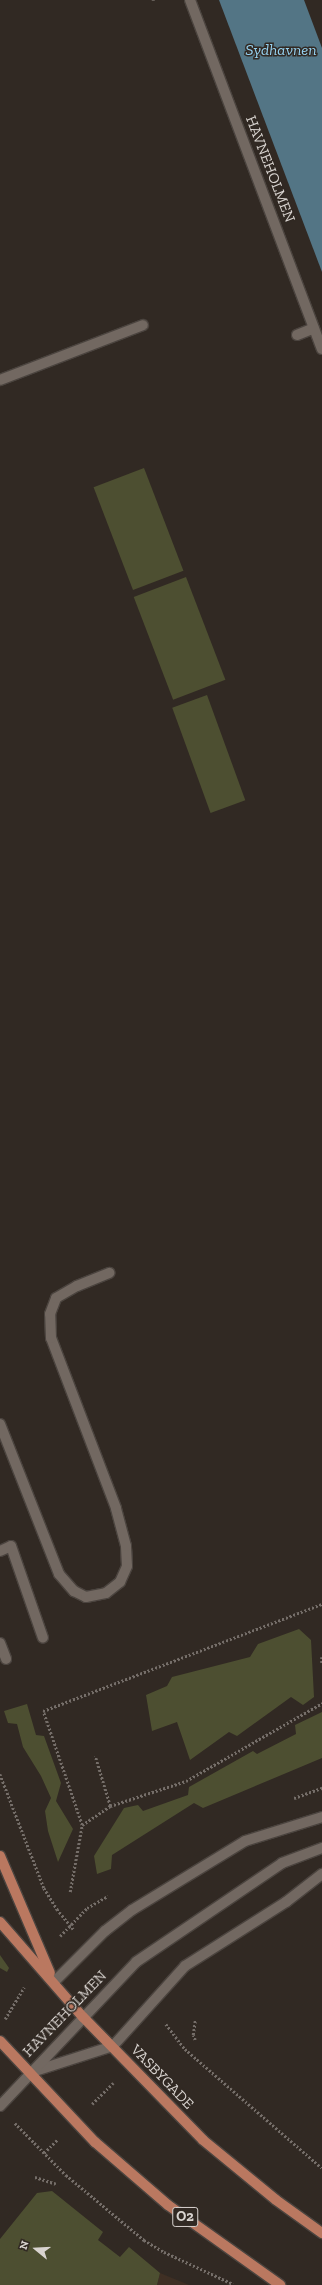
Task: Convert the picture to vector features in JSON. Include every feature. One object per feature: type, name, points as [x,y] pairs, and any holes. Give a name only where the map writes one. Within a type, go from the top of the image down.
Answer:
[{"type":"main road","points":[[0,1856],[54,1982]]},
{"type":"main road","name":"VASBYGADE","points":[[0,1922],[83,2017],[113,2046],[130,2066],[203,2140],[276,2200],[322,2233]]},
{"type":"main road","name":"O2","points":[[0,2041],[95,2142],[168,2205],[280,2285]]},
{"type":"street","name":"HAVNEHOLMEN","points":[[190,0],[322,349]]},
{"type":"street","points":[[0,380],[143,325]]},
{"type":"street","points":[[297,334],[314,328]]},
{"type":"street","points":[[0,1424],[59,1574],[74,1591],[86,1597],[106,1593],[120,1582],[127,1566],[126,1546],[116,1508],[51,1338],[50,1314],[56,1298],[76,1286],[110,1273]]},
{"type":"street","points":[[0,1551],[11,1546],[43,1638]]},
{"type":"street","points":[[0,1643],[6,1659]]},
{"type":"street","name":"HAVNEHOLMEN","points":[[54,1982],[105,1931],[132,1910],[245,1840],[322,1817]]},
{"type":"street","name":"HAVNEHOLMEN","points":[[30,2072],[136,1962],[282,1863],[322,1848]]},
{"type":"street","points":[[113,2046],[185,1966],[286,1902],[322,1874]]},
{"type":"street","name":"HAVNEHOLMEN","points":[[30,2072],[113,2046]]},
{"type":"street","points":[[0,2106],[30,2072]]},
{"type":"path","points":[[70,1892],[82,1825],[43,1711],[322,1604]]},
{"type":"path","points":[[322,1657],[322,1664]]},
{"type":"path","points":[[82,1825],[110,1806],[186,1781],[322,1703]]},
{"type":"path","points":[[95,1756],[110,1806]]},
{"type":"path","points":[[195,2020],[193,2035],[195,2040]]},
{"type":"path","points":[[75,2120],[130,2066]]},
{"type":"path","points":[[10,2118],[66,2175],[144,2240],[164,2252],[235,2285]]},
{"type":"path","points":[[35,2177],[56,2184]]},
{"type":"shaded area","points":[[160,2273],[189,2285],[157,2285]]},
{"type":"green space","points":[[144,468],[183,571],[133,590],[94,487]]},
{"type":"green space","points":[[186,577],[225,680],[173,700],[134,597]]},
{"type":"green space","points":[[207,695],[245,800],[211,813],[172,708]]},
{"type":"green space","points":[[299,1629],[311,1640],[314,1697],[303,1705],[291,1697],[237,1736],[229,1732],[190,1760],[177,1722],[152,1731],[146,1695],[167,1686],[172,1677],[250,1657],[258,1644]]},
{"type":"green space","points":[[27,1704],[36,1735],[44,1736],[61,1783],[56,1801],[73,1829],[58,1862],[48,1831],[45,1811],[51,1798],[41,1776],[23,1747],[17,1724],[8,1723],[4,1711]]},
{"type":"green space","points":[[322,1712],[322,1758],[203,1808],[194,1803],[112,1855],[111,1869],[97,1874],[94,1856],[124,1808],[138,1805],[143,1811],[188,1795],[189,1787],[253,1751],[257,1754],[296,1734],[295,1725]]},
{"type":"green space","points":[[0,1955],[9,1968],[7,1972],[0,1968]]},
{"type":"green space","points":[[52,2191],[103,2232],[98,2240],[120,2257],[129,2247],[160,2273],[157,2285],[0,2285],[0,2239],[37,2193]]},
{"type":"water","name":"Sydhavnen","points":[[219,0],[304,0],[322,48],[322,272]]}]
